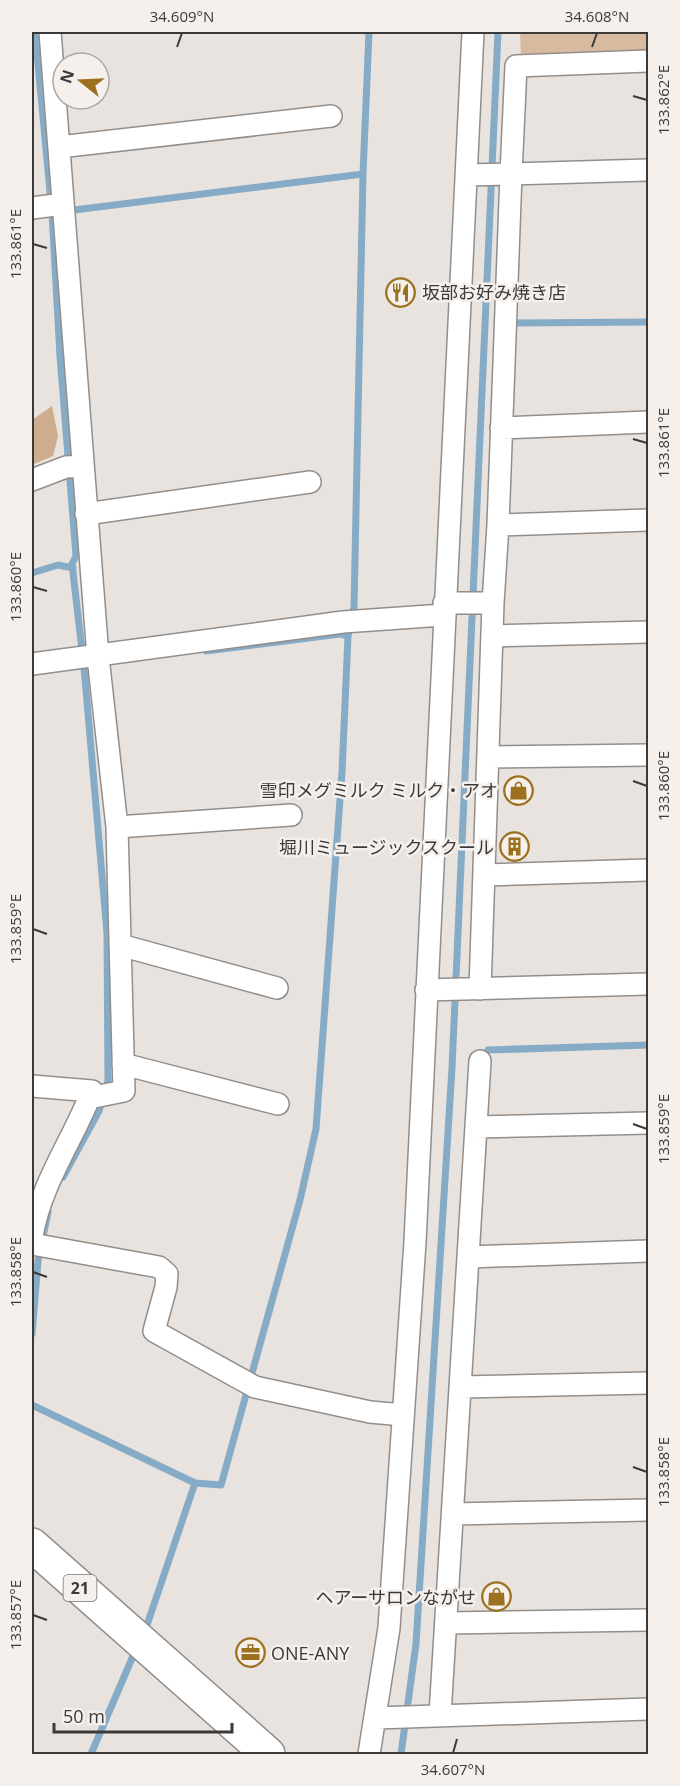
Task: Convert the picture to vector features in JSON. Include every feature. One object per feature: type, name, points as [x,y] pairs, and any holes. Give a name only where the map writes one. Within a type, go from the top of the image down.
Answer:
[{"type":"main road","name":"21","points":[[32,1545],[268,1755]]},
{"type":"street","points":[[32,1236],[35,1217],[56,1162],[78,1125],[99,1096],[124,1091],[117,827],[88,658],[86,514],[74,467],[49,206],[59,147],[50,32]]},
{"type":"street","points":[[369,1755],[381,1718],[389,1628],[433,990],[447,607],[472,175],[473,32]]},
{"type":"street","points":[[474,989],[484,875],[492,636],[488,602],[498,525],[507,175],[516,66],[648,61]]},
{"type":"street","points":[[59,147],[332,116]]},
{"type":"street","points":[[472,175],[648,171]]},
{"type":"street","points":[[501,428],[648,422]]},
{"type":"street","points":[[32,480],[74,467]]},
{"type":"street","points":[[86,514],[310,482]]},
{"type":"street","points":[[498,525],[648,520]]},
{"type":"street","points":[[32,664],[488,602]]},
{"type":"street","points":[[492,636],[648,632]]},
{"type":"street","points":[[488,757],[648,755]]},
{"type":"street","points":[[117,827],[291,814]]},
{"type":"street","points":[[484,875],[648,870]]},
{"type":"street","points":[[120,945],[277,988]]},
{"type":"street","points":[[433,990],[648,984]]},
{"type":"street","points":[[441,1715],[480,1061]]},
{"type":"street","points":[[123,1064],[279,1104]]},
{"type":"street","points":[[32,1086],[92,1091],[99,1096]]},
{"type":"street","points":[[476,1127],[648,1123]]},
{"type":"street","points":[[38,1246],[159,1267],[167,1274],[166,1287],[154,1331],[250,1385],[370,1412],[403,1415]]},
{"type":"street","points":[[468,1257],[648,1251]]},
{"type":"street","points":[[460,1387],[648,1383]]},
{"type":"street","points":[[453,1514],[648,1510]]},
{"type":"street","points":[[447,1623],[648,1620]]},
{"type":"street","points":[[381,1718],[648,1708]]},
{"type":"shaded area","points":[[520,32],[648,32],[648,53],[521,56]]},
{"type":"shaded area","points":[[52,406],[58,436],[53,456],[32,465],[32,420]]},
{"type":"waterway","points":[[35,32],[52,213],[60,356],[76,556],[72,564],[84,667],[107,933],[108,1081],[99,1111],[63,1177]]},
{"type":"waterway","points":[[145,1631],[195,1483],[221,1485],[300,1200],[316,1129],[342,772],[348,636],[354,607],[363,174],[369,32]]},
{"type":"waterway","points":[[401,1754],[416,1644],[452,1068],[498,32]]},
{"type":"waterway","points":[[74,210],[363,174]]},
{"type":"waterway","points":[[514,323],[648,322]]},
{"type":"waterway","points":[[32,573],[58,565],[73,568]]},
{"type":"waterway","points":[[206,651],[340,634],[348,636]]},
{"type":"waterway","points":[[488,1050],[648,1045]]},
{"type":"waterway","points":[[32,1334],[38,1261],[48,1212]]},
{"type":"waterway","points":[[32,1405],[195,1483]]},
{"type":"waterway","points":[[91,1754],[136,1649]]},
{"type":"place","name":"坂部お好み焼き店","points":[[401,292]]},
{"type":"place","name":"雪印メグミルク ミルク・アオ","points":[[519,790]]},
{"type":"place","name":"堀川ミュージックスクール","points":[[515,847]]},
{"type":"place","name":"ヘアーサロンながせ","points":[[497,1597]]},
{"type":"place","name":"ONE-ANY","points":[[250,1653]]}]
